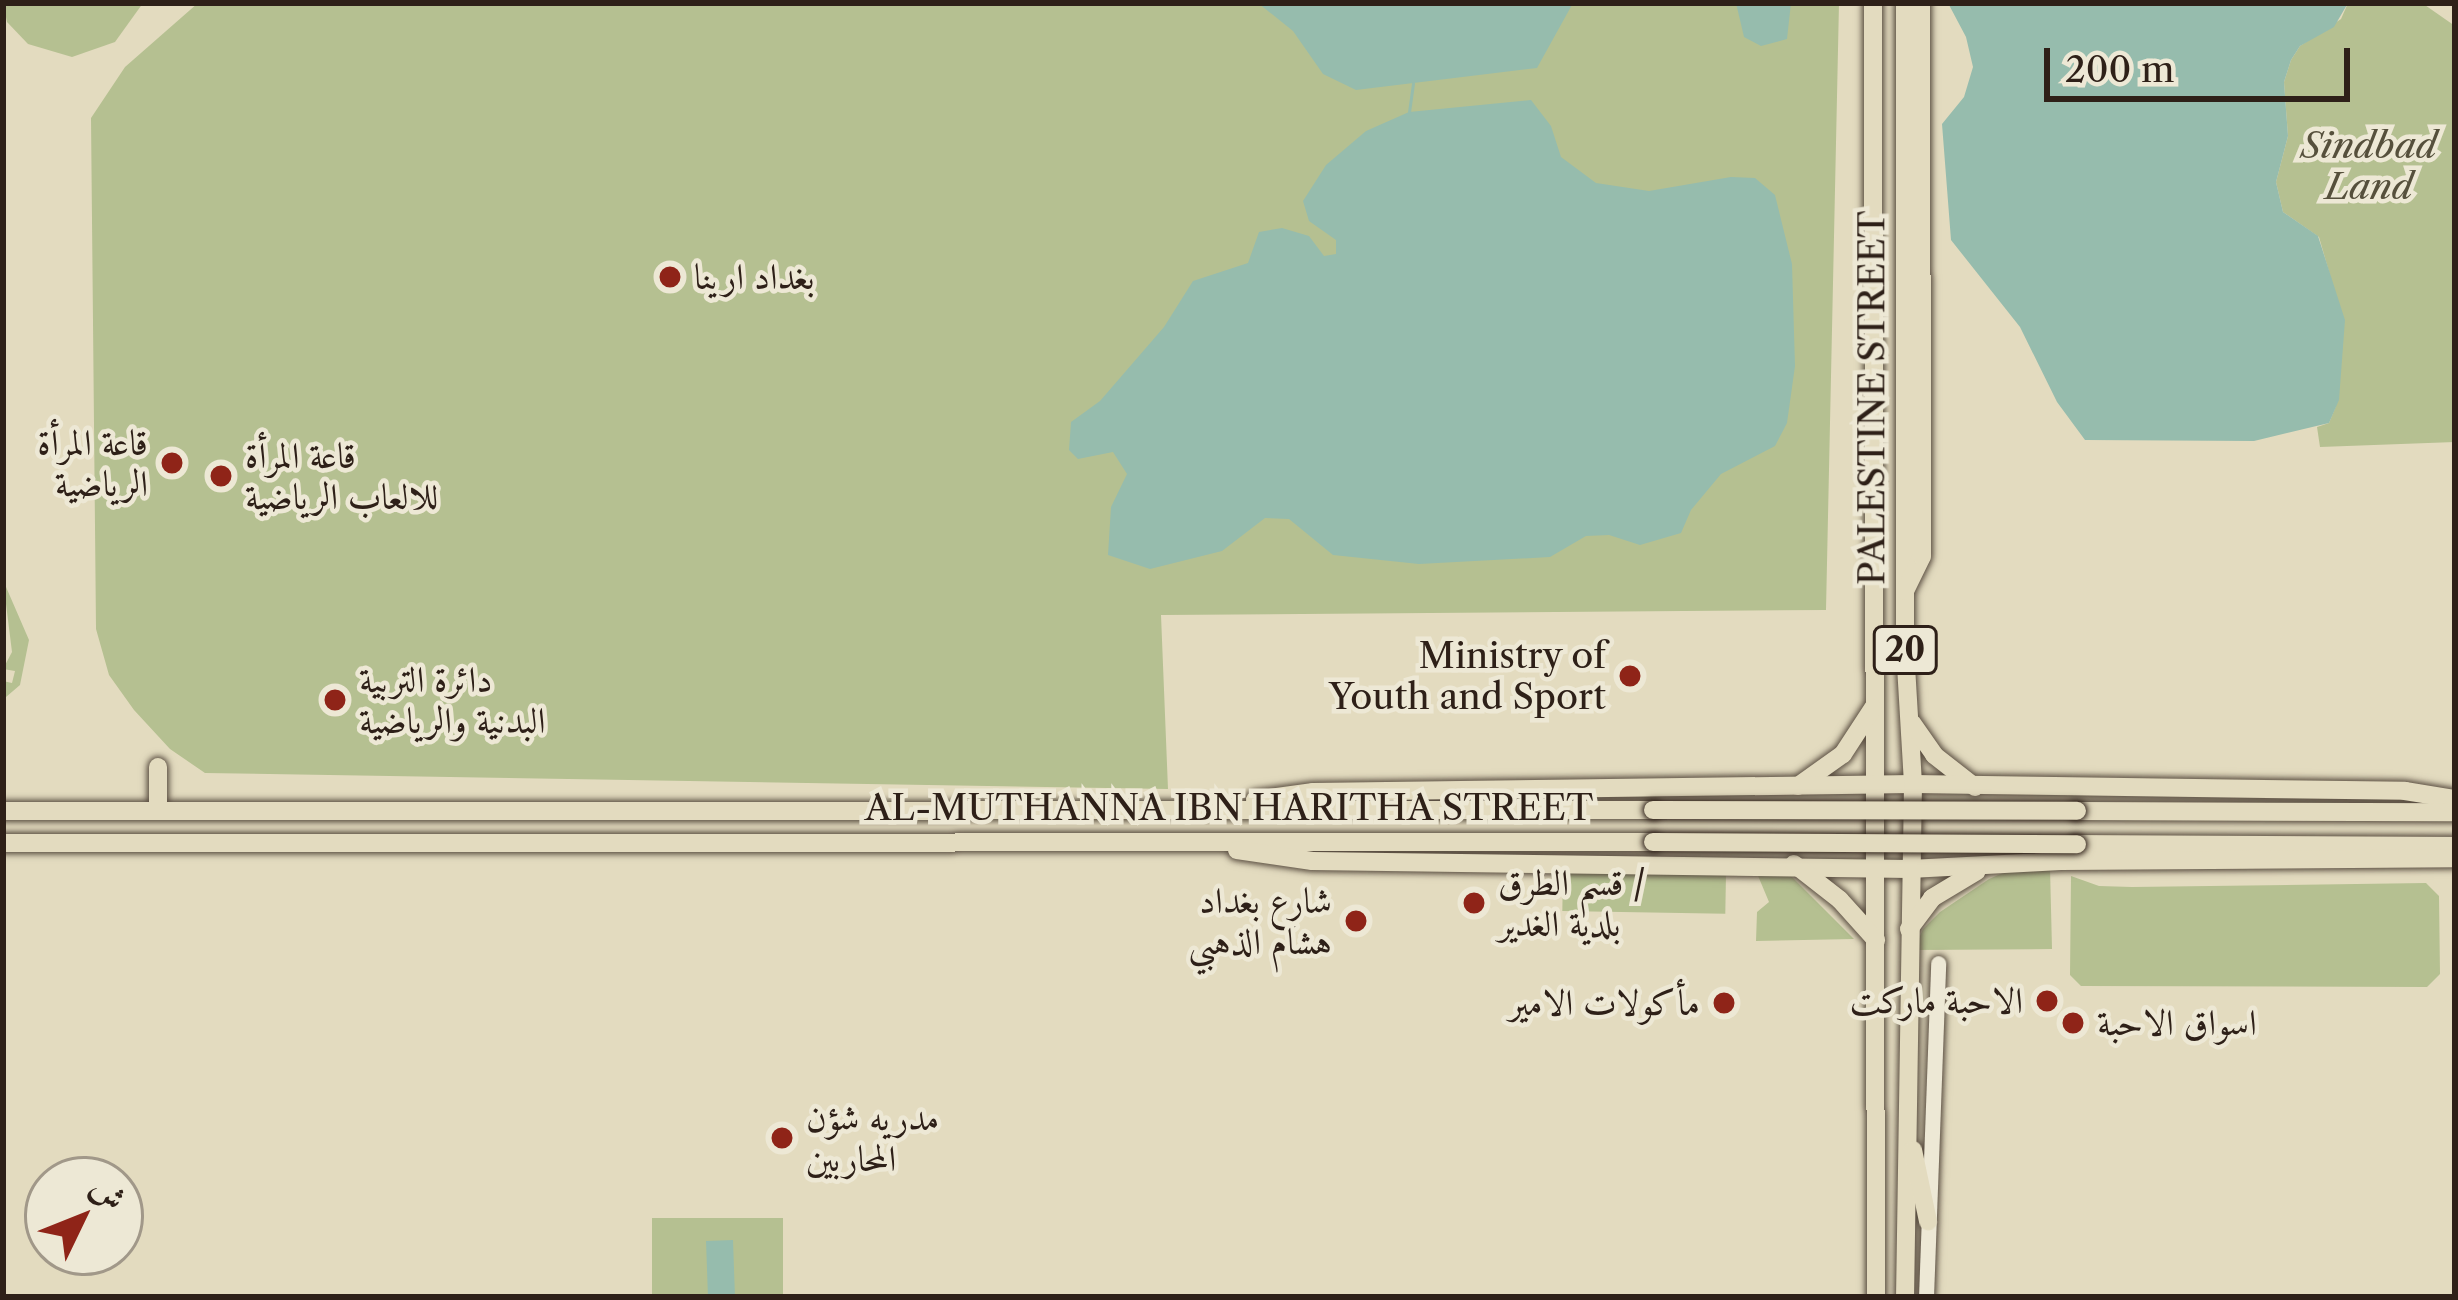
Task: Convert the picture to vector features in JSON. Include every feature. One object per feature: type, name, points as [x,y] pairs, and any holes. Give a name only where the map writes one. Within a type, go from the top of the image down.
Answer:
[{"type":"main road","name":"PALESTINE STREET","points":[[1873,3],[1876,1297]]},
{"type":"main road","name":"PALESTINE STREET","points":[[1905,3],[1904,591],[1913,784],[1905,1297]]},
{"type":"main road","points":[[1904,591],[1922,556],[1922,3]]},
{"type":"main road","points":[[1904,283],[1922,313]]},
{"type":"main road","points":[[1874,647],[1888,658],[1905,649]]},
{"type":"main road","points":[[1796,788],[1843,754],[1874,704]]},
{"type":"main road","points":[[1907,706],[1922,741],[1975,787]]},
{"type":"main road","points":[[158,767],[158,811]]},
{"type":"main road","points":[[1190,810],[1313,792],[1913,784],[2405,791],[2455,799]]},
{"type":"main road","name":"AL-MUTHANNA IBN HARITHA STREET","points":[[3,812],[2455,812]]},
{"type":"main road","points":[[1167,840],[1312,861],[1910,869],[2455,858]]},
{"type":"main road","name":"AL-MUTHANNA IBN HARITHA STREET","points":[[3,843],[1167,840],[2455,846]]},
{"type":"main road","points":[[1795,864],[1840,900],[1876,940]]},
{"type":"main road","points":[[1909,929],[1944,889],[1986,866]]},
{"type":"main road","points":[[1906,1125],[1928,1221]]},
{"type":"street","points":[[1926,1297],[1938,963]]},
{"type":"green space","points":[[3,3],[143,3],[115,42],[72,57],[28,44],[7,22]]},
{"type":"green space","points":[[198,3],[1839,3],[1826,610],[1161,615],[1168,789],[205,773],[170,749],[134,710],[109,675],[96,629],[91,118],[125,67]]},
{"type":"green space","name":"Sindbad Land","points":[[2348,3],[2422,3],[2455,26],[2455,442],[2320,447],[2317,427],[2329,423],[2336,406],[2336,296],[2319,237],[2283,212],[2276,182],[2288,136],[2284,82],[2291,60],[2300,46],[2341,19]]},
{"type":"green space","points":[[3,580],[29,640],[20,685],[6,697],[3,681],[12,683],[15,671],[3,669],[12,652]]},
{"type":"green space","points":[[2050,868],[2052,949],[1914,950],[1923,929],[1940,912],[1989,879],[2012,869]]},
{"type":"green space","points":[[1756,871],[1791,876],[1854,939],[1756,941],[1757,912],[1769,902]]},
{"type":"green space","points":[[1563,872],[1726,875],[1725,914],[1562,911]]},
{"type":"green space","points":[[2071,876],[2099,886],[2132,887],[2426,883],[2439,896],[2440,974],[2427,987],[2081,986],[2070,975]]},
{"type":"green space","points":[[652,1218],[783,1218],[783,1297],[652,1297]]},
{"type":"shaded area","points":[[1258,3],[1573,3],[1537,68],[1356,90],[1323,74],[1293,31]]},
{"type":"shaded area","points":[[1736,3],[1791,3],[1787,39],[1761,46],[1744,37]]},
{"type":"shaded area","points":[[1948,3],[2348,3],[2334,27],[2300,46],[2291,60],[2284,82],[2288,136],[2276,182],[2283,212],[2318,236],[2345,320],[2339,400],[2329,423],[2254,441],[2085,440],[2057,402],[2020,327],[1951,240],[1942,124],[1964,97],[1973,67],[1966,37]]},
{"type":"shaded area","points":[[1531,100],[1551,126],[1561,157],[1596,183],[1649,191],[1731,177],[1755,178],[1775,195],[1792,264],[1795,366],[1787,423],[1775,446],[1721,474],[1691,510],[1681,533],[1640,545],[1609,535],[1586,536],[1550,557],[1419,564],[1333,555],[1289,519],[1265,518],[1222,551],[1150,569],[1108,555],[1111,507],[1127,474],[1113,452],[1078,459],[1069,450],[1071,422],[1100,401],[1164,327],[1193,281],[1248,263],[1259,232],[1282,228],[1309,236],[1324,256],[1336,254],[1336,240],[1309,221],[1303,201],[1326,165],[1366,131],[1409,112]]},
{"type":"shaded area","points":[[733,1240],[735,1297],[708,1297],[706,1241]]},
{"type":"waterway","points":[[1409,112],[1413,83]]},
{"type":"place","name":"بغداد ارينا","points":[[670,277]]},
{"type":"place","name":"قاعة المرأة الرياضية","points":[[172,463]]},
{"type":"place","name":"قاعة المرأة للالعاب الرياضية","points":[[221,476]]},
{"type":"place","name":"Ministry of Youth and Sport","points":[[1630,676]]},
{"type":"place","name":"دائرة التربية البدنية والرياضية","points":[[335,700]]},
{"type":"place","name":"قسم الطرق / بلدية الغدير","points":[[1474,903]]},
{"type":"place","name":"شارع بغداد هشام الذهبي","points":[[1356,921]]},
{"type":"place","name":"الاحبة ماركت","points":[[2047,1001]]},
{"type":"place","name":"مأكولات الامير","points":[[1724,1003]]},
{"type":"place","name":"اسواق الاحبة","points":[[2073,1023]]},
{"type":"place","name":"مدريه شؤن المحاربين","points":[[782,1138]]}]
